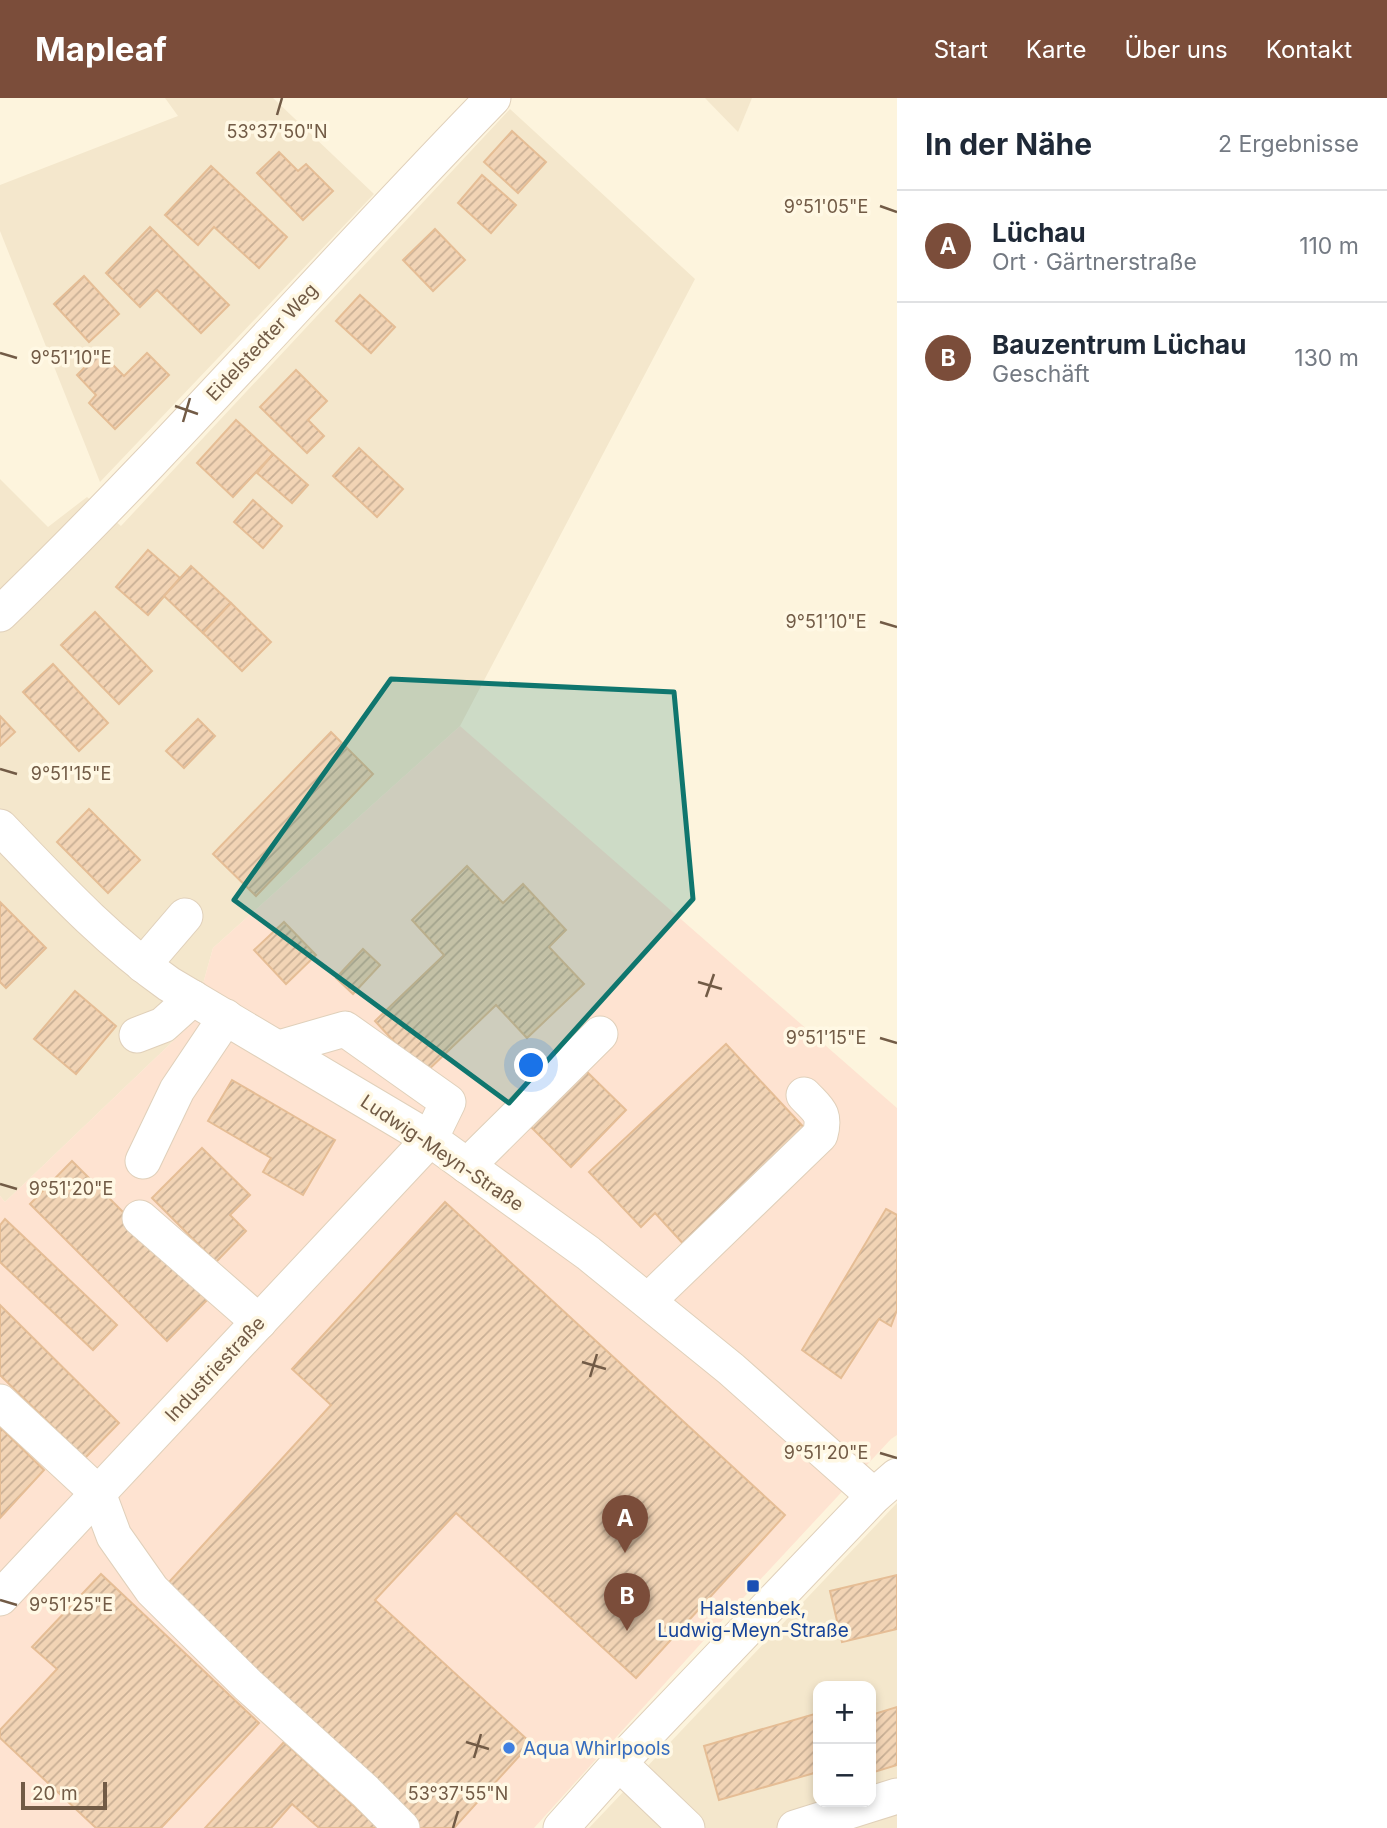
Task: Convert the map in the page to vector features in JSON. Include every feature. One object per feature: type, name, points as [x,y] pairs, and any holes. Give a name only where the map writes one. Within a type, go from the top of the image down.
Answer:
[{"type":"street","name":"Eidelstedter Weg","points":[[0,614],[158,454],[493,98]]},
{"type":"street","name":"Ludwig-Meyn-Straße","points":[[0,827],[94,924],[143,965],[193,998],[430,1139],[588,1253],[731,1369],[886,1486]]},
{"type":"street","points":[[143,965],[185,916]]},
{"type":"street","points":[[137,1035],[163,1026],[193,998]]},
{"type":"street","points":[[143,1161],[177,1090],[226,1017]]},
{"type":"street","name":"Industriestraße","points":[[0,1598],[430,1139],[448,1102],[345,1029],[279,1048]]},
{"type":"street","points":[[467,1166],[600,1034]]},
{"type":"street","points":[[648,1301],[820,1135],[822,1114],[804,1095]]},
{"type":"street","points":[[140,1218],[258,1322]]},
{"type":"street","points":[[0,1402],[99,1493],[114,1536],[152,1590],[248,1685],[402,1828]]},
{"type":"street","points":[[561,1828],[619,1763],[886,1486]]},
{"type":"street","points":[[619,1763],[678,1825]]},
{"type":"street","points":[[795,1828],[897,1796]]},
{"type":"highlighted area","points":[[391,679],[674,692],[693,899],[509,1103],[234,900]]},
{"type":"shaded area","points":[[165,98],[273,98],[374,194],[100,482],[0,231],[0,185],[178,116]]},
{"type":"shaded area","points":[[705,98],[752,98],[738,132]]},
{"type":"shaded area","points":[[510,109],[695,279],[460,726],[213,948],[192,1023],[5,1202],[0,1196],[0,479],[48,527],[87,497],[121,526]]},
{"type":"shaded area","points":[[460,726],[897,1108],[897,1435],[705,1639],[534,1828],[0,1828],[0,1196],[5,1202],[192,1023],[213,948]]},
{"type":"shaded area","points":[[897,1503],[897,1828],[589,1828]]},
{"type":"building","points":[[512,131],[546,162],[518,193],[484,162]]},
{"type":"building","points":[[279,152],[298,171],[306,164],[333,191],[303,220],[257,173]]},
{"type":"building","points":[[211,166],[287,237],[259,268],[214,227],[198,245],[165,215]]},
{"type":"building","points":[[482,175],[516,205],[491,233],[458,203]]},
{"type":"building","points":[[150,227],[229,305],[201,333],[157,290],[140,307],[106,273]]},
{"type":"building","points":[[435,229],[465,260],[433,291],[403,260]]},
{"type":"building","points":[[84,276],[119,314],[89,342],[54,304]]},
{"type":"building","points":[[360,295],[395,327],[371,353],[336,321]]},
{"type":"building","points":[[100,352],[124,376],[147,353],[169,375],[115,429],[89,403],[96,395],[77,375]]},
{"type":"building","points":[[296,370],[327,401],[308,420],[324,436],[307,453],[260,407]]},
{"type":"building","points":[[236,420],[273,454],[233,497],[197,463]]},
{"type":"building","points":[[359,448],[403,489],[377,517],[333,476]]},
{"type":"building","points":[[273,454],[308,485],[292,503],[257,473]]},
{"type":"building","points":[[253,500],[282,526],[263,548],[234,522]]},
{"type":"building","points":[[148,550],[180,578],[148,615],[116,587]]},
{"type":"building","points":[[191,566],[231,603],[203,633],[164,596]]},
{"type":"building","points":[[231,603],[271,642],[242,671],[203,633]]},
{"type":"building","points":[[95,612],[152,671],[119,704],[61,645]]},
{"type":"building","points":[[53,664],[108,723],[79,751],[23,692]]},
{"type":"building","points":[[0,716],[15,732],[0,746]]},
{"type":"building","points":[[198,719],[215,736],[184,768],[166,751]]},
{"type":"building","points":[[331,732],[373,774],[256,896],[213,854]]},
{"type":"building","points":[[89,809],[140,860],[108,893],[57,842]]},
{"type":"building","points":[[467,866],[503,903],[523,884],[566,930],[549,947],[584,984],[527,1038],[496,1005],[424,1074],[375,1021],[444,955],[412,920]]},
{"type":"building","points":[[0,902],[46,948],[6,988],[0,982]]},
{"type":"building","points":[[284,922],[316,955],[286,984],[254,950]]},
{"type":"building","points":[[363,949],[380,965],[353,994],[336,978]]},
{"type":"building","points":[[75,991],[116,1026],[76,1074],[34,1039]]},
{"type":"building","points":[[726,1044],[810,1134],[688,1249],[655,1213],[641,1227],[589,1172]]},
{"type":"building","points":[[582,1067],[626,1110],[571,1167],[527,1123]]},
{"type":"building","points":[[232,1080],[335,1140],[303,1195],[263,1172],[271,1158],[208,1121]]},
{"type":"building","points":[[202,1148],[250,1195],[230,1215],[246,1231],[216,1262],[152,1198]]},
{"type":"building","points":[[72,1161],[209,1298],[167,1341],[30,1204]]},
{"type":"building","points":[[445,1202],[785,1515],[636,1678],[456,1513],[375,1600],[531,1743],[454,1828],[416,1828],[160,1592],[331,1405],[292,1369]]},
{"type":"building","points":[[886,1209],[897,1215],[897,1310],[891,1326],[879,1319],[841,1378],[802,1350]]},
{"type":"building","points":[[5,1219],[117,1325],[93,1350],[0,1262],[0,1225]]},
{"type":"building","points":[[0,1305],[119,1423],[85,1458],[0,1375]]},
{"type":"building","points":[[0,1427],[44,1470],[0,1518]]},
{"type":"building","points":[[101,1574],[259,1723],[161,1828],[96,1828],[0,1738],[0,1730],[57,1669],[32,1647]]},
{"type":"building","points":[[897,1575],[897,1629],[842,1642],[830,1591]]},
{"type":"building","points":[[897,1707],[897,1765],[876,1771],[876,1744],[876,1713]]},
{"type":"building","points":[[813,1714],[813,1773],[719,1800],[704,1746]]},
{"type":"building","points":[[284,1742],[378,1828],[319,1828],[292,1804],[271,1828],[205,1828]]},
{"type":"place","name":"Lüchau","points":[[625,1553]]},
{"type":"place","name":"Halstenbek, Ludwig-Meyn-Straße","points":[[753,1586]]},
{"type":"place","name":"Bauzentrum Lüchau","points":[[627,1631]]},
{"type":"place","name":"Aqua Whirlpools","points":[[509,1748]]}]
